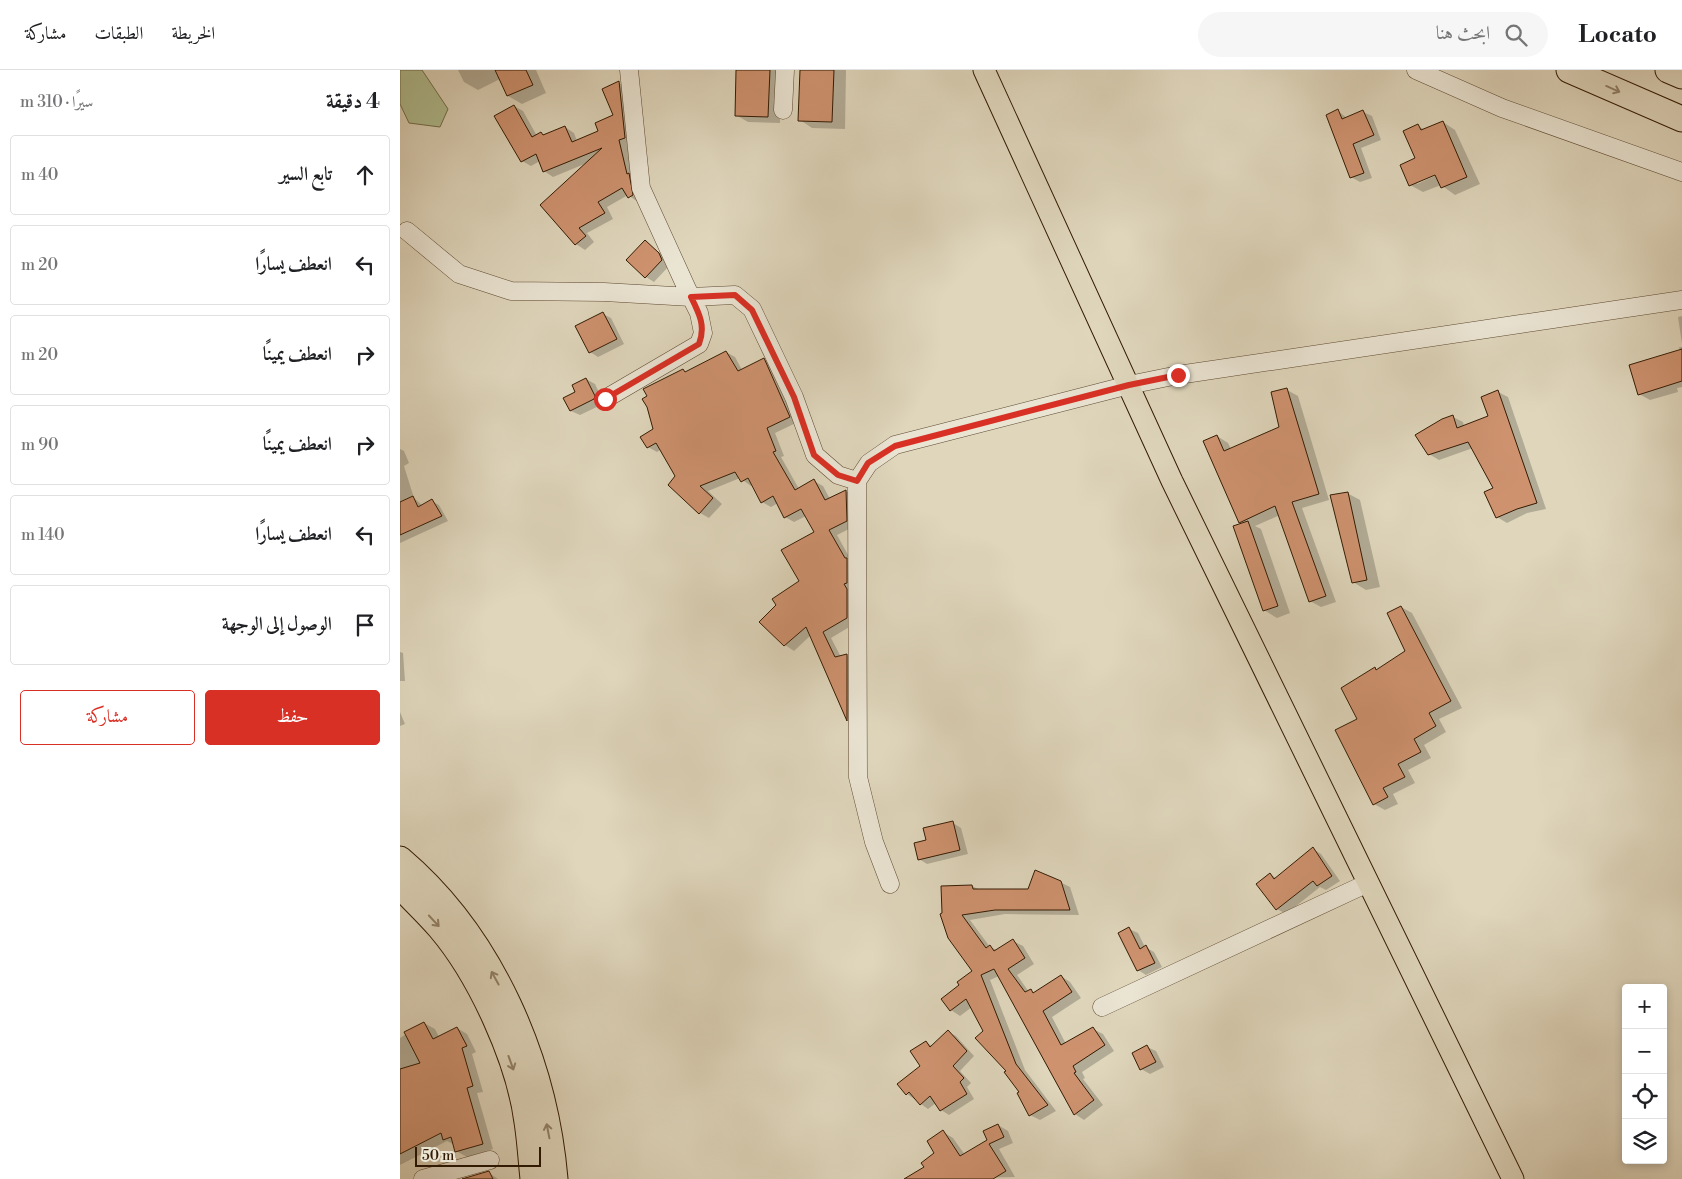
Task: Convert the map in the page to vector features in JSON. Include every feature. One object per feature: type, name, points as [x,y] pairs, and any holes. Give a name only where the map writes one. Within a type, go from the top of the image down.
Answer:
[{"type":"highway","points":[[1568,70],[1682,120]]},
{"type":"highway","points":[[1668,70],[1682,76]]},
{"type":"highway","points":[[400,859],[441,899],[468,936],[506,999],[530,1059],[540,1091],[553,1158],[555,1179]]},
{"type":"highway","points":[[400,886],[440,929],[470,972],[495,1018],[516,1077],[527,1120],[533,1179]]},
{"type":"main road","points":[[984,70],[1172,481],[1513,1179]]},
{"type":"street","points":[[605,399],[699,344],[703,333],[699,313],[641,188],[629,70]]},
{"type":"street","points":[[783,110],[785,70]]},
{"type":"street","points":[[1416,70],[1502,108],[1682,172]]},
{"type":"street","points":[[407,232],[459,274],[511,291],[604,292],[691,297],[735,295],[752,310],[794,397],[814,455],[838,475],[857,481]]},
{"type":"street","points":[[890,884],[874,842],[858,777],[857,481],[868,463],[895,446],[1129,385],[1178,375],[1682,300]]},
{"type":"street","points":[[1102,1007],[1368,883]]},
{"type":"street","points":[[423,1179],[490,1160]]},
{"type":"green space","points":[[400,70],[422,70],[448,109],[440,127],[409,123],[400,104]]},
{"type":"building","points":[[495,70],[526,70],[533,85],[507,96]]},
{"type":"building","points":[[736,70],[770,70],[768,117],[735,116]]},
{"type":"building","points":[[800,70],[834,70],[832,122],[798,121]]},
{"type":"building","points":[[619,81],[625,138],[619,140],[627,174],[629,173],[633,195],[628,198],[622,188],[598,202],[605,213],[579,228],[586,236],[575,245],[540,205],[602,148],[543,172],[536,154],[521,162],[494,116],[514,105],[532,137],[541,132],[543,135],[565,126],[572,142],[598,131],[595,123],[613,115],[602,89]]},
{"type":"building","points":[[1338,109],[1342,119],[1363,110],[1374,135],[1353,144],[1364,173],[1350,178],[1326,115]]},
{"type":"building","points":[[1443,121],[1467,177],[1441,188],[1435,175],[1409,186],[1400,165],[1415,158],[1403,131],[1418,124],[1421,130]]},
{"type":"building","points":[[645,240],[659,253],[662,260],[645,278],[626,260]]},
{"type":"building","points":[[603,312],[617,339],[589,353],[575,326]]},
{"type":"building","points":[[1682,349],[1682,381],[1638,395],[1629,365]]},
{"type":"building","points":[[726,351],[738,371],[764,358],[790,417],[767,428],[776,451],[773,452],[795,490],[814,479],[825,500],[846,490],[847,521],[829,530],[845,558],[847,558],[847,583],[844,584],[847,589],[847,618],[823,632],[835,657],[847,654],[847,721],[806,627],[784,646],[759,622],[776,605],[772,599],[799,581],[781,550],[814,532],[801,509],[784,518],[773,496],[761,503],[748,478],[741,482],[735,472],[700,486],[713,498],[699,514],[668,485],[675,476],[656,443],[647,448],[640,437],[653,429],[647,407],[642,399],[647,396],[643,389],[683,369],[685,372]]},
{"type":"building","points":[[586,378],[595,396],[594,399],[570,411],[563,398],[575,392],[572,385]]},
{"type":"building","points":[[1287,388],[1319,494],[1292,502],[1326,596],[1309,602],[1275,506],[1239,523],[1203,441],[1217,435],[1224,451],[1279,427],[1271,392]]},
{"type":"building","points":[[1498,390],[1537,503],[1496,518],[1484,492],[1493,488],[1468,442],[1428,455],[1415,435],[1442,419],[1453,415],[1457,428],[1488,416],[1481,397]]},
{"type":"building","points":[[1348,492],[1367,580],[1352,583],[1330,495]]},
{"type":"building","points":[[413,496],[418,507],[432,499],[442,516],[400,535],[400,502]]},
{"type":"building","points":[[1248,521],[1278,606],[1263,611],[1233,526]]},
{"type":"building","points":[[1401,606],[1451,701],[1429,713],[1436,726],[1414,739],[1421,752],[1398,764],[1405,777],[1383,788],[1388,797],[1373,805],[1335,730],[1357,719],[1341,688],[1375,667],[1376,670],[1405,651],[1387,613]]},
{"type":"building","points":[[953,821],[960,850],[918,860],[914,843],[926,840],[923,828]]},
{"type":"building","points":[[1313,847],[1332,876],[1317,886],[1313,881],[1276,910],[1256,884],[1270,873],[1274,879]]},
{"type":"building","points":[[1035,870],[1061,881],[1070,910],[995,910],[962,915],[986,948],[990,945],[994,951],[1013,939],[1025,958],[1008,969],[1025,992],[1031,989],[1033,993],[1061,975],[1072,992],[1043,1011],[1061,1045],[1093,1027],[1105,1045],[1073,1066],[1076,1072],[1074,1073],[1094,1100],[1074,1115],[994,969],[981,975],[1016,1064],[1048,1105],[1029,1116],[1017,1093],[1019,1092],[1004,1072],[1006,1071],[975,1038],[983,1031],[966,999],[950,1011],[941,999],[959,985],[957,982],[972,971],[948,938],[940,914],[942,913],[941,886],[972,885],[973,889],[1028,889]]},
{"type":"building","points":[[1129,927],[1140,949],[1146,945],[1155,963],[1137,971],[1118,933]]},
{"type":"building","points":[[424,1022],[433,1039],[457,1027],[467,1046],[462,1048],[473,1086],[467,1088],[483,1144],[455,1152],[451,1137],[443,1140],[441,1133],[400,1154],[400,1069],[420,1063],[404,1032]]},
{"type":"building","points":[[948,1030],[967,1051],[953,1066],[964,1078],[960,1082],[967,1094],[940,1111],[930,1096],[920,1105],[909,1092],[906,1095],[897,1084],[920,1066],[910,1051],[926,1041],[930,1047]]},
{"type":"building","points":[[1147,1045],[1156,1062],[1140,1070],[1132,1053]]},
{"type":"building","points":[[998,1124],[1004,1137],[989,1144],[1006,1171],[993,1179],[904,1179],[924,1167],[921,1163],[934,1153],[927,1141],[943,1130],[960,1156],[987,1140],[983,1131]]},
{"type":"building","points":[[489,1171],[493,1179],[462,1179]]},
{"type":"route","points":[[605,399],[699,344],[703,333],[699,313],[691,297],[735,295],[752,310],[794,397],[814,455],[838,475],[857,481],[868,463],[895,446],[1129,385],[1178,375]]}]
